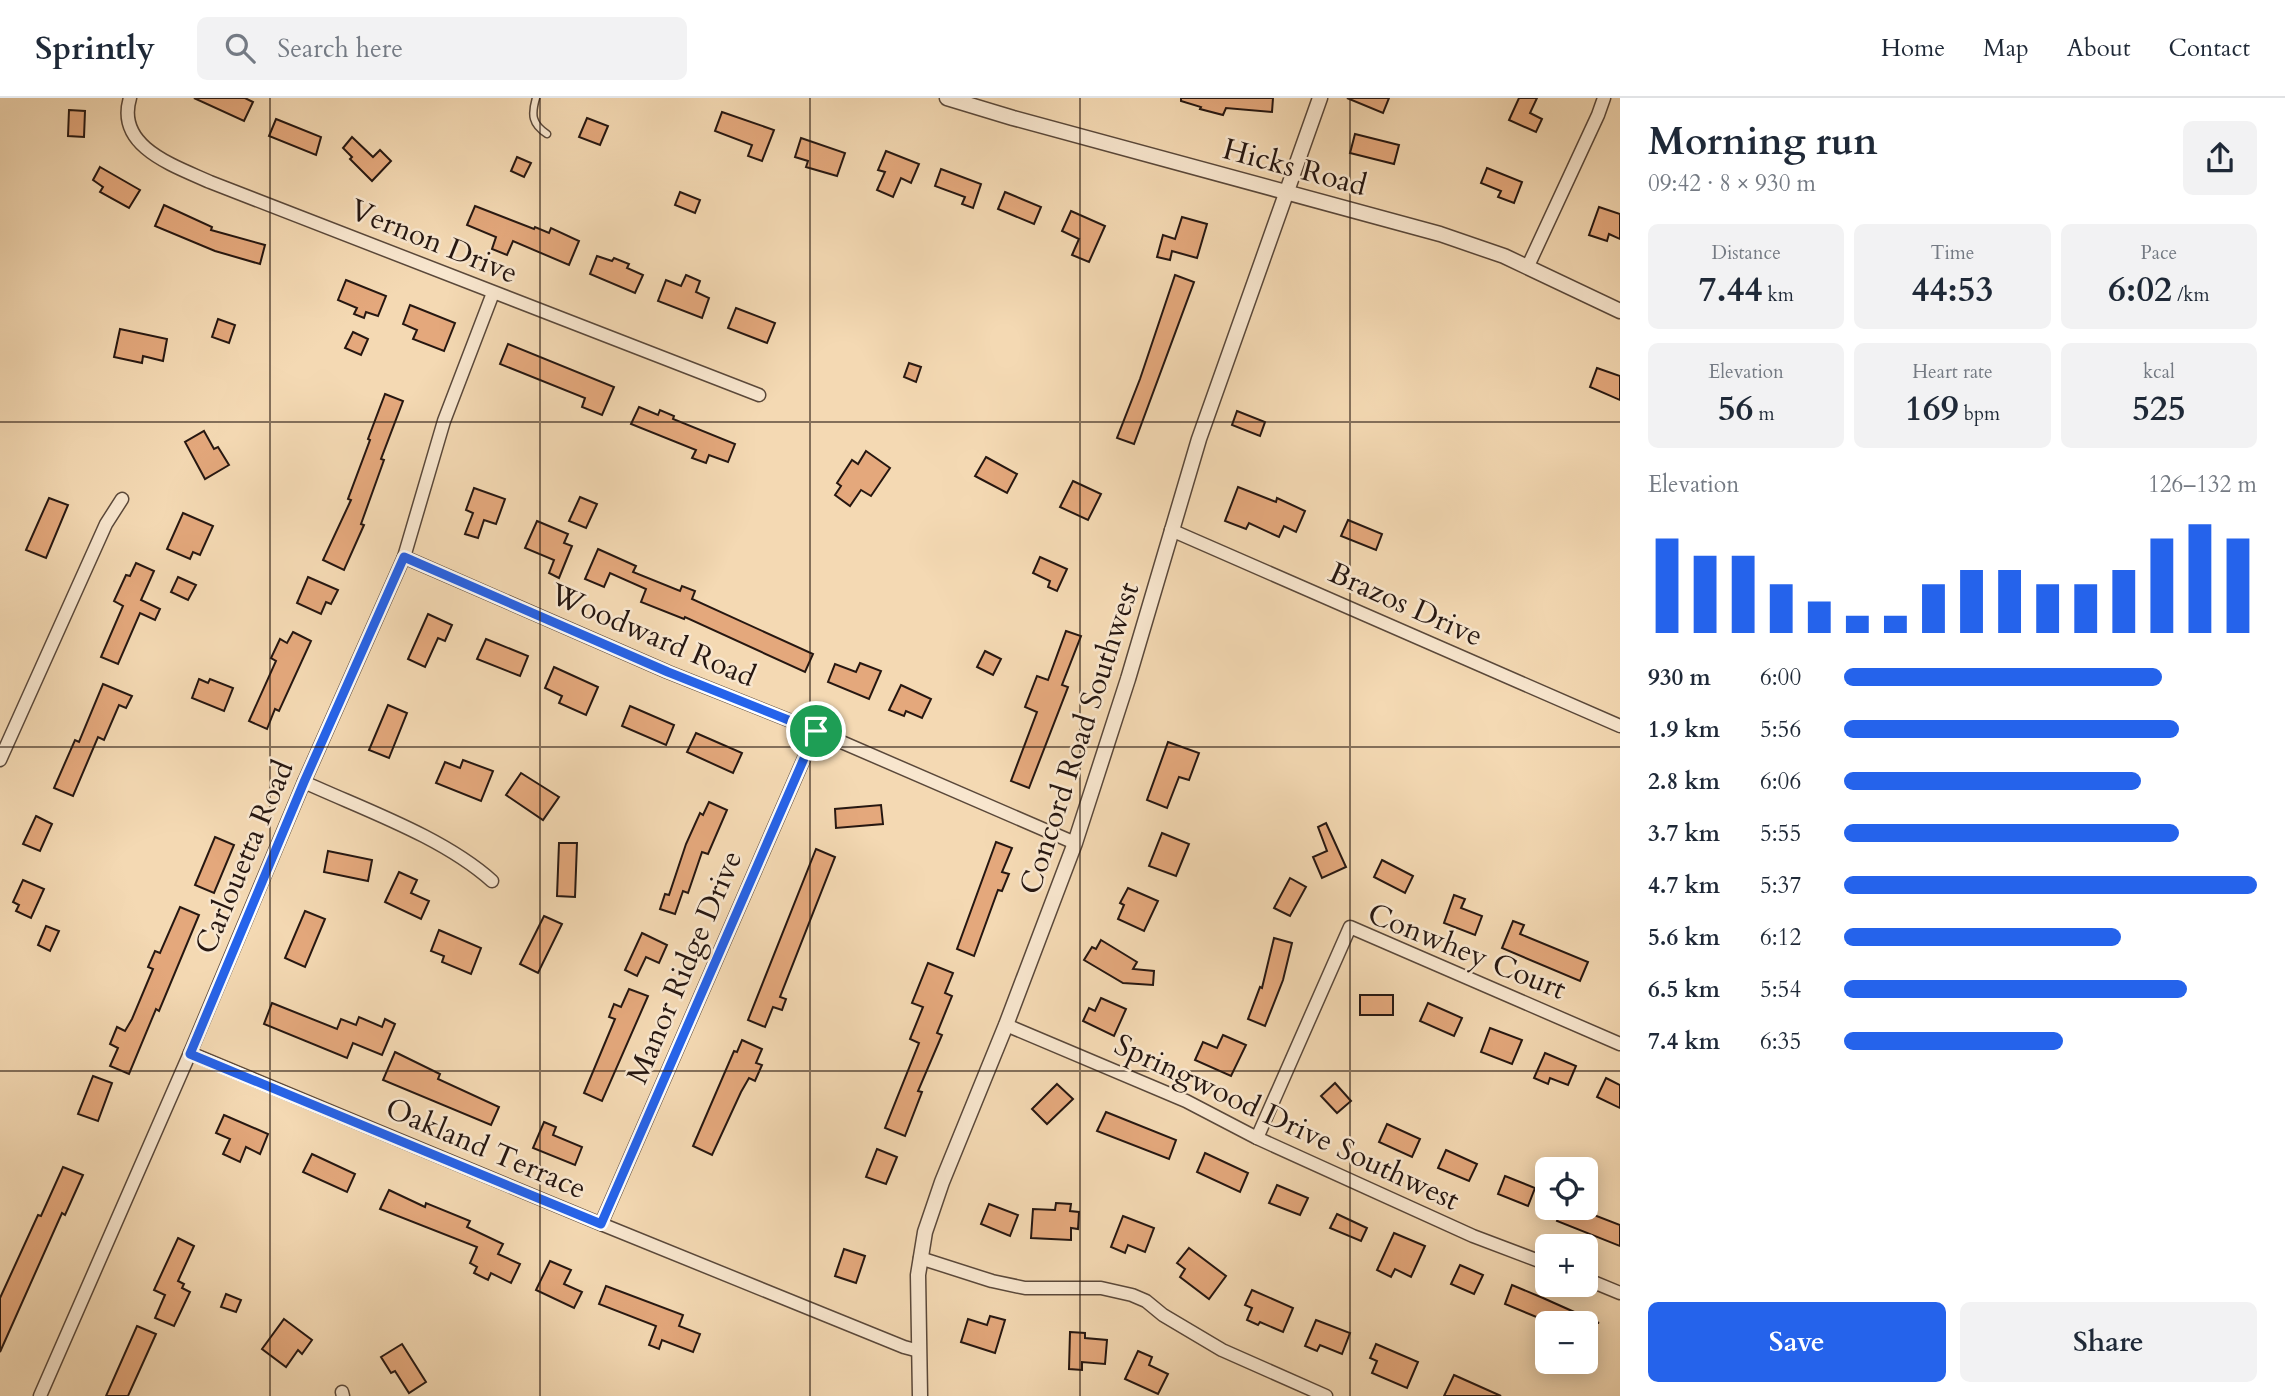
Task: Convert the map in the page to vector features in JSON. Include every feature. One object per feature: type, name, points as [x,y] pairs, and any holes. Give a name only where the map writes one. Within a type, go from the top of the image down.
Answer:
[{"type":"street","name":"Vernon Drive","points":[[130,98],[126,111],[133,134],[155,157],[210,182],[759,395]]},
{"type":"street","name":"Hicks Road","points":[[947,98],[1440,234],[1528,266],[1620,311]]},
{"type":"street","name":"Concord Road Southwest","points":[[920,1396],[918,1275],[925,1232],[942,1182],[1006,1025],[1075,843],[1219,380],[1320,98]]},
{"type":"street","points":[[1528,266],[1604,98]]},
{"type":"street","name":"Carlouetta Road","points":[[40,1396],[190,1054],[304,782],[404,557],[444,421],[493,293]]},
{"type":"street","points":[[0,760],[106,524],[122,499]]},
{"type":"street","name":"Brazos Drive","points":[[1171,530],[1620,726]]},
{"type":"street","name":"Woodward Road","points":[[404,557],[668,672],[816,731],[1075,843]]},
{"type":"street","name":"Manor Ridge Drive","points":[[601,1224],[816,731]]},
{"type":"street","points":[[304,782],[442,846],[477,867],[492,881]]},
{"type":"street","name":"Conwhey Court","points":[[1257,1138],[1350,927],[1620,1044]]},
{"type":"street","name":"Springwood Drive Southwest","points":[[1006,1025],[1186,1101],[1257,1138],[1473,1236],[1535,1259]]},
{"type":"street","name":"Oakland Terrace","points":[[190,1054],[601,1224],[919,1351]]},
{"type":"street","points":[[920,1258],[992,1281],[1025,1287],[1101,1288],[1132,1295],[1146,1301],[1163,1315],[1222,1350],[1326,1396]]},
{"type":"street","points":[[1598,1284],[1620,1293]]},
{"type":"lane","points":[[537,98],[532,114],[535,122],[547,134]]},
{"type":"building","points":[[194,98],[245,98],[253,102],[244,121]]},
{"type":"building","points":[[1181,98],[1273,98],[1272,112],[1226,108],[1223,115],[1200,109],[1201,107],[1181,101]]},
{"type":"building","points":[[1347,98],[1389,98],[1383,113]]},
{"type":"building","points":[[1519,98],[1537,98],[1530,113],[1542,119],[1536,132],[1509,120]]},
{"type":"building","points":[[69,110],[85,111],[84,137],[68,136]]},
{"type":"building","points":[[722,112],[774,130],[762,161],[748,156],[752,145],[715,131]]},
{"type":"building","points":[[587,118],[608,126],[600,145],[579,137]]},
{"type":"building","points":[[276,119],[321,137],[316,155],[269,136]]},
{"type":"building","points":[[1355,134],[1399,145],[1394,164],[1350,153]]},
{"type":"building","points":[[352,137],[373,157],[380,150],[391,161],[372,181],[343,148]]},
{"type":"building","points":[[801,138],[845,153],[837,176],[806,167],[808,161],[795,157]]},
{"type":"building","points":[[886,151],[919,164],[911,183],[901,178],[893,197],[877,190],[885,172],[878,170]]},
{"type":"building","points":[[517,157],[531,163],[524,177],[511,171]]},
{"type":"building","points":[[100,167],[140,190],[129,208],[100,192],[103,187],[93,180]]},
{"type":"building","points":[[1487,168],[1522,182],[1514,203],[1498,197],[1501,191],[1481,183]]},
{"type":"building","points":[[941,169],[981,184],[973,208],[962,204],[965,197],[935,186]]},
{"type":"building","points":[[680,192],[700,200],[695,213],[675,205]]},
{"type":"building","points":[[1005,192],[1041,207],[1034,224],[998,209]]},
{"type":"building","points":[[164,205],[212,227],[211,230],[265,245],[260,264],[215,251],[155,226]]},
{"type":"building","points":[[475,206],[534,229],[535,227],[549,233],[551,228],[579,241],[569,265],[513,241],[507,255],[492,249],[496,237],[467,225]]},
{"type":"building","points":[[1599,207],[1620,214],[1620,239],[1609,234],[1607,241],[1589,235]]},
{"type":"building","points":[[1071,211],[1105,226],[1089,262],[1072,255],[1079,239],[1062,231]]},
{"type":"building","points":[[1182,217],[1207,224],[1197,258],[1172,251],[1170,260],[1157,257],[1163,235],[1175,239]]},
{"type":"building","points":[[597,256],[612,261],[614,258],[629,264],[627,268],[643,275],[635,293],[590,274]]},
{"type":"building","points":[[686,275],[700,281],[696,292],[709,298],[702,318],[658,301],[666,280],[681,286]]},
{"type":"building","points":[[1175,275],[1194,282],[1134,444],[1117,438]]},
{"type":"building","points":[[346,280],[386,296],[378,316],[366,312],[364,318],[354,314],[357,308],[338,300]]},
{"type":"building","points":[[410,305],[455,323],[444,351],[413,339],[417,330],[403,324]]},
{"type":"building","points":[[736,308],[775,323],[767,343],[728,328]]},
{"type":"building","points":[[218,319],[235,325],[229,343],[212,337]]},
{"type":"building","points":[[120,329],[167,339],[163,361],[143,356],[142,363],[114,357]]},
{"type":"building","points":[[353,332],[368,339],[361,355],[345,348]]},
{"type":"building","points":[[508,344],[614,387],[602,415],[582,407],[585,398],[500,364]]},
{"type":"building","points":[[909,363],[921,367],[916,382],[904,377]]},
{"type":"building","points":[[1597,368],[1620,376],[1620,400],[1590,387]]},
{"type":"building","points":[[385,394],[403,401],[381,459],[384,460],[361,524],[364,525],[344,570],[323,560],[351,500],[348,499]]},
{"type":"building","points":[[639,407],[658,415],[660,410],[674,416],[673,419],[735,444],[728,462],[709,455],[706,463],[692,458],[696,450],[631,424]]},
{"type":"building","points":[[1237,411],[1265,422],[1260,436],[1232,425]]},
{"type":"building","points":[[204,431],[214,449],[218,447],[229,465],[205,479],[185,442]]},
{"type":"building","points":[[866,451],[890,468],[871,496],[861,490],[850,506],[835,495],[841,486],[837,483],[852,460],[858,464]]},
{"type":"building","points":[[986,457],[1017,474],[1007,493],[975,476]]},
{"type":"building","points":[[1073,481],[1101,494],[1088,520],[1060,507]]},
{"type":"building","points":[[1238,487],[1276,502],[1277,498],[1305,511],[1296,532],[1284,526],[1279,537],[1249,523],[1246,529],[1225,521]]},
{"type":"building","points":[[474,488],[505,499],[496,524],[484,520],[478,538],[465,534],[473,513],[466,510]]},
{"type":"building","points":[[580,497],[597,504],[586,528],[569,521]]},
{"type":"building","points":[[49,498],[68,505],[46,558],[26,550]]},
{"type":"building","points":[[183,513],[213,526],[200,555],[193,552],[190,559],[167,549]]},
{"type":"building","points":[[1348,520],[1382,534],[1376,550],[1341,536]]},
{"type":"building","points":[[537,521],[568,534],[564,543],[572,546],[559,578],[549,573],[554,560],[525,548]]},
{"type":"building","points":[[598,549],[636,566],[633,572],[680,591],[682,586],[695,591],[692,599],[813,654],[805,672],[685,617],[684,619],[641,602],[646,589],[610,573],[604,587],[585,579]]},
{"type":"building","points":[[1040,557],[1067,569],[1057,591],[1048,587],[1050,581],[1033,573]]},
{"type":"building","points":[[136,563],[154,571],[141,600],[160,609],[155,620],[140,613],[118,664],[101,657],[123,606],[114,601],[126,575],[130,576]]},
{"type":"building","points":[[178,577],[196,585],[188,600],[171,592]]},
{"type":"building","points":[[308,577],[338,590],[331,604],[326,602],[321,614],[297,603]]},
{"type":"building","points":[[428,614],[452,625],[445,641],[438,638],[425,667],[408,659]]},
{"type":"building","points":[[1066,631],[1081,636],[1062,685],[1068,687],[1029,788],[1011,781],[1037,712],[1025,707],[1037,676],[1048,680]]},
{"type":"building","points":[[293,632],[311,641],[279,711],[275,709],[267,729],[249,721],[276,661],[271,658],[280,639],[287,643]]},
{"type":"building","points":[[486,639],[528,656],[520,676],[477,659]]},
{"type":"building","points":[[985,651],[1001,659],[993,675],[977,667]]},
{"type":"building","points":[[860,663],[881,671],[869,699],[828,682],[835,664],[856,672]]},
{"type":"building","points":[[554,667],[598,687],[586,715],[559,703],[562,696],[545,688]]},
{"type":"building","points":[[199,679],[208,683],[210,679],[233,688],[224,711],[192,698]]},
{"type":"building","points":[[103,684],[132,696],[126,708],[119,705],[104,740],[98,737],[73,796],[54,788],[75,740],[79,742]]},
{"type":"building","points":[[901,685],[931,699],[922,718],[906,711],[904,716],[889,710]]},
{"type":"building","points":[[388,705],[407,713],[389,758],[369,750]]},
{"type":"building","points":[[630,706],[674,725],[666,745],[622,726]]},
{"type":"building","points":[[696,733],[742,753],[733,773],[687,752]]},
{"type":"building","points":[[1168,742],[1199,753],[1189,780],[1179,777],[1167,808],[1147,800]]},
{"type":"building","points":[[463,760],[493,771],[481,801],[436,783],[445,762],[460,768]]},
{"type":"building","points":[[521,773],[559,797],[543,820],[506,795]]},
{"type":"building","points":[[709,802],[727,810],[708,854],[702,852],[688,893],[683,891],[675,914],[660,909],[665,894],[669,895],[686,844],[700,813],[703,815]]},
{"type":"building","points":[[881,805],[883,824],[836,828],[835,809]]},
{"type":"building","points":[[36,816],[52,824],[40,851],[23,844]]},
{"type":"building","points":[[1326,823],[1346,867],[1322,878],[1313,857],[1327,851],[1318,827]]},
{"type":"building","points":[[1162,833],[1189,844],[1176,876],[1149,866]]},
{"type":"building","points":[[215,837],[234,845],[214,893],[195,885]]},
{"type":"building","points":[[996,842],[1012,848],[1002,872],[1009,874],[1002,891],[998,890],[974,956],[957,949]]},
{"type":"building","points":[[559,843],[577,843],[575,897],[557,896]]},
{"type":"building","points":[[816,849],[835,857],[780,997],[786,999],[782,1010],[773,1007],[765,1027],[748,1020]]},
{"type":"building","points":[[328,851],[372,860],[368,881],[324,872]]},
{"type":"building","points":[[1382,860],[1413,876],[1405,893],[1374,877]]},
{"type":"building","points":[[399,872],[417,880],[411,893],[429,901],[421,919],[385,902]]},
{"type":"building","points":[[1290,878],[1306,887],[1290,916],[1274,908]]},
{"type":"building","points":[[23,880],[44,889],[31,918],[16,911],[19,905],[13,902]]},
{"type":"building","points":[[1128,888],[1158,901],[1144,931],[1118,919],[1124,905],[1120,903]]},
{"type":"building","points":[[1454,895],[1465,899],[1461,908],[1482,916],[1475,935],[1444,923]]},
{"type":"building","points":[[180,907],[199,915],[129,1074],[110,1066],[118,1048],[110,1044],[117,1027],[125,1031],[132,1019],[153,969],[148,967],[155,951],[160,953]]},
{"type":"building","points":[[305,911],[325,919],[305,967],[285,958]]},
{"type":"building","points":[[544,916],[562,924],[538,973],[520,964]]},
{"type":"building","points":[[1513,921],[1524,925],[1520,934],[1588,962],[1580,981],[1502,948]]},
{"type":"building","points":[[46,926],[59,931],[50,951],[38,945]]},
{"type":"building","points":[[439,930],[481,948],[471,974],[442,962],[444,956],[431,951]]},
{"type":"building","points":[[642,933],[667,945],[659,963],[646,957],[637,976],[625,970]]},
{"type":"building","points":[[1274,938],[1292,943],[1283,980],[1265,1026],[1248,1019],[1260,987],[1262,988]]},
{"type":"building","points":[[1101,940],[1137,962],[1133,969],[1154,971],[1153,985],[1123,983],[1084,960],[1092,947],[1096,949]]},
{"type":"building","points":[[928,963],[953,973],[945,993],[952,996],[937,1033],[942,1035],[918,1091],[922,1092],[905,1136],[885,1128],[919,1043],[910,1039],[923,1007],[912,1003]]},
{"type":"building","points":[[629,989],[648,996],[602,1101],[584,1093],[615,1019],[609,1017],[614,1004],[621,1007]]},
{"type":"building","points":[[1360,995],[1393,995],[1393,1015],[1360,1015]]},
{"type":"building","points":[[1101,998],[1126,1009],[1114,1036],[1083,1021],[1089,1008],[1095,1011]]},
{"type":"building","points":[[272,1003],[337,1029],[341,1019],[356,1025],[359,1017],[382,1027],[385,1019],[395,1024],[382,1055],[353,1043],[347,1058],[264,1024]]},
{"type":"building","points":[[1428,1003],[1462,1018],[1454,1036],[1420,1021]]},
{"type":"building","points":[[1490,1028],[1522,1040],[1512,1064],[1481,1052]]},
{"type":"building","points":[[1223,1035],[1246,1045],[1231,1076],[1195,1060],[1203,1042],[1217,1048]]},
{"type":"building","points":[[742,1040],[762,1049],[756,1063],[762,1065],[755,1081],[749,1078],[741,1092],[712,1155],[693,1146],[734,1051],[737,1052]]},
{"type":"building","points":[[395,1052],[440,1074],[438,1079],[499,1107],[491,1125],[383,1080]]},
{"type":"building","points":[[1545,1053],[1576,1066],[1568,1085],[1550,1078],[1548,1084],[1534,1078]]},
{"type":"building","points":[[93,1076],[112,1083],[98,1121],[78,1114]]},
{"type":"building","points":[[1606,1078],[1620,1085],[1620,1108],[1597,1097]]},
{"type":"building","points":[[1335,1083],[1351,1101],[1337,1113],[1321,1096]]},
{"type":"building","points":[[1057,1084],[1073,1099],[1047,1124],[1032,1109]]},
{"type":"building","points":[[1106,1112],[1176,1140],[1169,1159],[1097,1131]]},
{"type":"building","points":[[224,1115],[268,1134],[260,1154],[246,1147],[240,1162],[223,1154],[230,1139],[216,1133]]},
{"type":"building","points":[[544,1122],[556,1127],[553,1135],[582,1147],[575,1165],[533,1148]]},
{"type":"building","points":[[1387,1124],[1420,1139],[1412,1157],[1379,1142]]},
{"type":"building","points":[[877,1149],[897,1157],[886,1184],[866,1177]]},
{"type":"building","points":[[1446,1150],[1477,1164],[1469,1181],[1438,1168]]},
{"type":"building","points":[[1205,1153],[1248,1173],[1240,1192],[1197,1172]]},
{"type":"building","points":[[312,1154],[355,1174],[347,1192],[303,1172]]},
{"type":"building","points":[[63,1167],[83,1175],[65,1215],[62,1213],[0,1352],[0,1298]]},
{"type":"building","points":[[1505,1176],[1535,1188],[1528,1206],[1498,1194]]},
{"type":"building","points":[[1277,1185],[1308,1198],[1300,1215],[1269,1203]]},
{"type":"building","points":[[389,1190],[425,1207],[426,1203],[470,1221],[467,1227],[503,1244],[498,1254],[520,1264],[511,1283],[491,1273],[488,1280],[474,1273],[477,1267],[470,1263],[477,1247],[380,1209]]},
{"type":"building","points":[[1056,1203],[1071,1204],[1070,1211],[1079,1212],[1078,1229],[1071,1228],[1071,1240],[1031,1238],[1033,1209],[1055,1210]]},
{"type":"building","points":[[989,1204],[1018,1215],[1010,1236],[981,1224]]},
{"type":"building","points":[[1337,1214],[1367,1228],[1361,1241],[1330,1228]]},
{"type":"building","points":[[1123,1216],[1154,1228],[1145,1252],[1128,1245],[1125,1253],[1111,1247]]},
{"type":"building","points":[[1598,1216],[1620,1225],[1620,1246],[1598,1237],[1598,1234],[1590,1234],[1557,1221],[1598,1220]]},
{"type":"building","points":[[1394,1233],[1425,1246],[1411,1277],[1395,1269],[1391,1277],[1377,1270]]},
{"type":"building","points":[[178,1238],[194,1246],[178,1281],[184,1284],[182,1288],[190,1292],[174,1326],[155,1318],[165,1295],[154,1290]]},
{"type":"building","points":[[1189,1248],[1226,1276],[1209,1299],[1180,1277],[1185,1269],[1177,1263]]},
{"type":"building","points":[[844,1249],[865,1256],[856,1283],[835,1276]]},
{"type":"building","points":[[550,1261],[571,1270],[564,1284],[582,1292],[574,1308],[536,1290]]},
{"type":"building","points":[[1460,1265],[1483,1275],[1474,1294],[1451,1284]]},
{"type":"building","points":[[1512,1285],[1572,1311],[1535,1311],[1535,1316],[1505,1304]]},
{"type":"building","points":[[606,1286],[683,1315],[679,1326],[700,1334],[693,1352],[662,1340],[659,1349],[649,1345],[656,1326],[599,1304]]},
{"type":"building","points":[[1252,1290],[1293,1308],[1283,1332],[1260,1322],[1258,1325],[1247,1320],[1252,1308],[1245,1305]]},
{"type":"building","points":[[226,1294],[241,1300],[236,1312],[221,1307]]},
{"type":"building","points":[[990,1316],[1005,1320],[995,1353],[961,1342],[968,1319],[987,1325]]},
{"type":"building","points":[[284,1319],[312,1340],[302,1354],[298,1350],[286,1367],[262,1349]]},
{"type":"building","points":[[1316,1320],[1350,1333],[1342,1354],[1320,1345],[1317,1351],[1305,1346]]},
{"type":"building","points":[[137,1326],[156,1334],[128,1396],[106,1396]]},
{"type":"building","points":[[1070,1332],[1085,1333],[1085,1338],[1107,1340],[1105,1364],[1082,1362],[1082,1370],[1069,1369]]},
{"type":"building","points":[[402,1344],[426,1382],[409,1393],[395,1371],[391,1373],[381,1357]]},
{"type":"building","points":[[1376,1344],[1418,1362],[1407,1388],[1372,1373],[1377,1361],[1370,1358]]},
{"type":"building","points":[[1138,1351],[1152,1357],[1149,1365],[1168,1374],[1158,1394],[1125,1379]]},
{"type":"building","points":[[1454,1375],[1501,1396],[1444,1396]]},
{"type":"route","points":[[404,557],[668,672],[816,731],[601,1224],[190,1054],[304,782],[404,557]]}]
